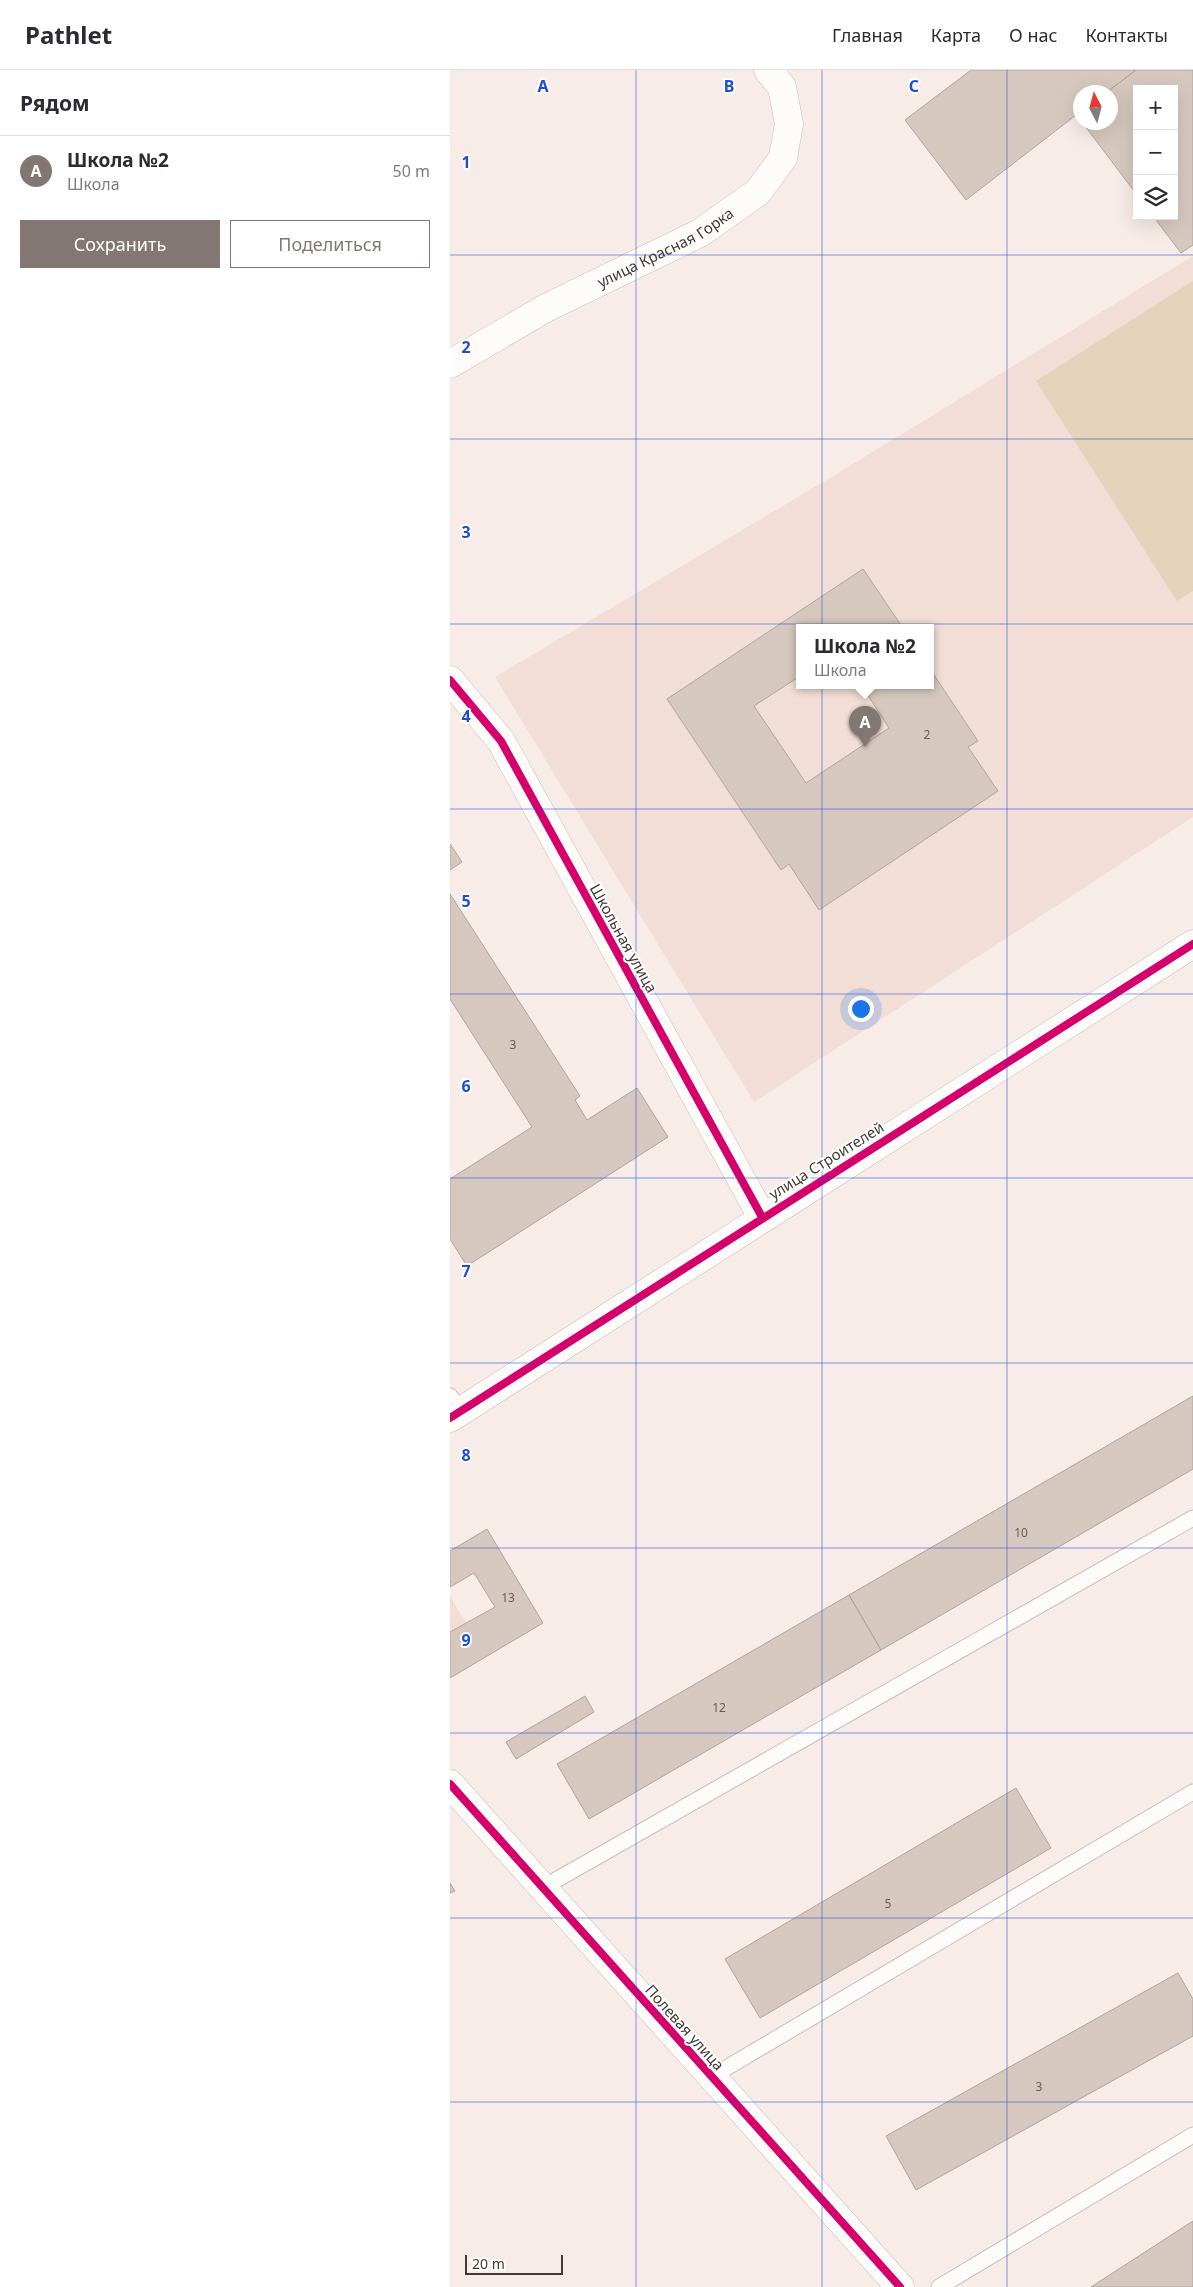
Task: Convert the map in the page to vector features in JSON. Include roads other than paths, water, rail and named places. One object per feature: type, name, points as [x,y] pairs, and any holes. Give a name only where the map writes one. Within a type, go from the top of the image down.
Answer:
[{"type":"street","name":"улица Красная Горка","points":[[450,364],[546,308],[700,233],[758,192],[783,158],[789,124],[782,88],[768,70]]},
{"type":"street","name":"Школьная улица","points":[[450,680],[501,741],[762,1217]]},
{"type":"street","name":"улица Строителей","points":[[454,1408],[762,1217],[1193,944]]},
{"type":"street","name":"Полевая улица","points":[[450,1784],[900,2287]]},
{"type":"lane","points":[[542,1888],[1193,1518]]},
{"type":"lane","points":[[711,2077],[1193,1792]]},
{"type":"lane","points":[[939,2287],[1193,2135]]},
{"type":"place","name":"Школа №2","points":[[865,747]]}]
